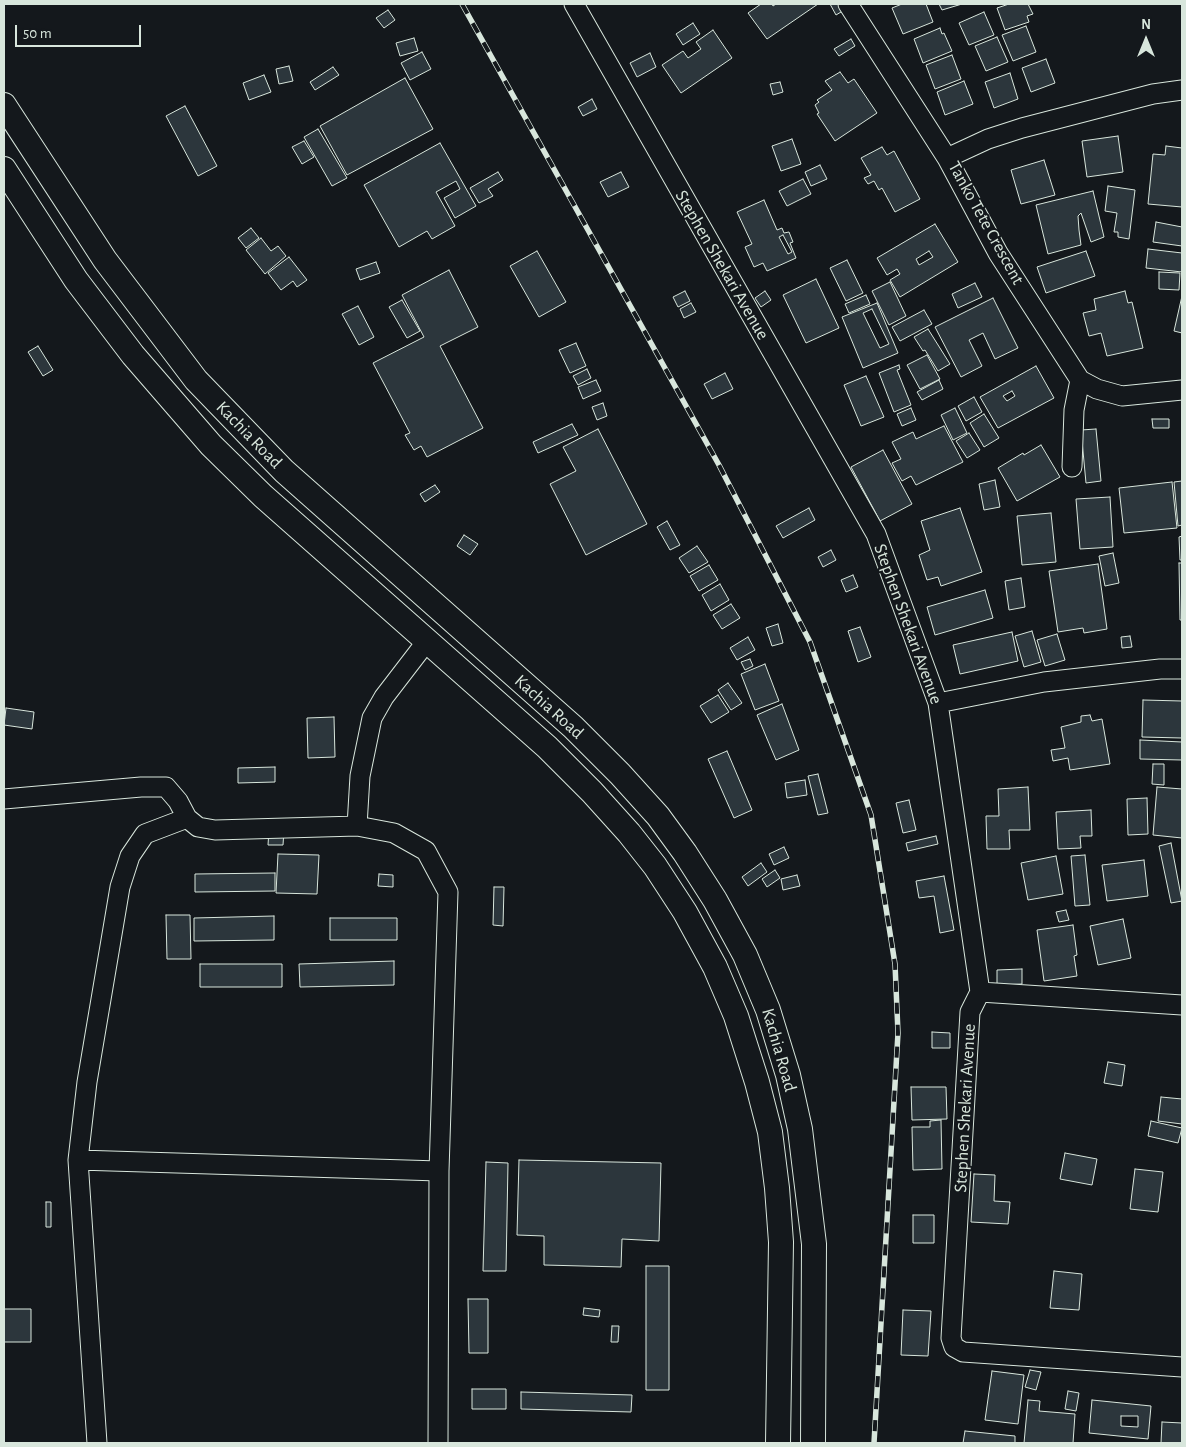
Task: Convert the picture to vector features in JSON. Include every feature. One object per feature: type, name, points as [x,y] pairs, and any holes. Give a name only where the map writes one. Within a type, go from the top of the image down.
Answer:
[{"type":"main road","name":"Kachia Road","points":[[4,105],[105,260],[196,380],[284,471],[573,728],[620,774],[658,816],[686,853],[715,900],[745,955],[768,1010],[788,1075],[800,1129],[814,1244],[813,1443]]},
{"type":"main road","name":"Kachia Road","points":[[4,169],[76,280],[133,356],[211,446],[263,496],[547,747],[592,792],[629,833],[655,866],[680,904],[715,967],[736,1016],[757,1082],[770,1132],[781,1242],[778,1443]]},
{"type":"street","name":"Stephen Shekari Avenue","points":[[574,4],[876,534],[938,702],[980,992],[970,1012],[951,1338],[954,1347],[963,1352],[1182,1367]]},
{"type":"street","points":[[848,4],[947,158]]},
{"type":"street","name":"Tanko Tete Crescent","points":[[1080,380],[998,253],[947,158],[988,139],[1022,128],[1153,94],[1182,90]]},
{"type":"street","points":[[1072,467],[1074,410],[1080,380],[1097,389],[1122,396],[1182,390]]},
{"type":"street","points":[[358,826],[360,776],[372,718],[384,697],[427,641]]},
{"type":"street","points":[[938,702],[1044,682],[1160,669],[1182,669]]},
{"type":"street","points":[[4,800],[141,787],[166,788],[178,801],[187,818],[198,827],[215,830],[358,826],[394,834],[426,851],[448,892],[439,1171],[438,1443]]},
{"type":"street","points":[[97,1443],[78,1160],[88,1072],[120,887],[130,856],[145,834],[187,818]]},
{"type":"street","points":[[980,992],[1182,1005]]},
{"type":"street","points":[[78,1160],[439,1171]]},
{"type":"building","points":[[761,4],[772,4],[773,6],[776,4],[818,4],[767,39],[748,13]]},
{"type":"building","points":[[830,4],[843,4],[846,9],[836,15]]},
{"type":"building","points":[[902,4],[926,4],[933,22],[903,34],[892,8]]},
{"type":"building","points":[[939,4],[962,4],[942,10]]},
{"type":"building","points":[[1009,4],[1028,4],[1033,14],[1027,16],[1029,22],[1005,30],[997,8]]},
{"type":"building","points":[[388,10],[395,20],[384,28],[376,18]]},
{"type":"building","points":[[984,12],[994,35],[969,45],[959,23]]},
{"type":"building","points":[[693,23],[700,34],[683,45],[676,34]]},
{"type":"building","points":[[1026,26],[1036,52],[1013,61],[1002,35]]},
{"type":"building","points":[[940,28],[952,51],[923,63],[914,39]]},
{"type":"building","points":[[713,30],[732,58],[681,93],[662,65],[683,51],[688,58],[701,49],[696,42]]},
{"type":"building","points":[[997,37],[1008,62],[986,71],[975,46]]},
{"type":"building","points":[[414,38],[418,51],[400,56],[396,43]]},
{"type":"building","points":[[851,39],[855,46],[839,56],[834,49]]},
{"type":"building","points":[[422,52],[431,69],[410,80],[401,63]]},
{"type":"building","points":[[650,53],[656,67],[637,77],[630,63]]},
{"type":"building","points":[[952,55],[961,79],[935,89],[926,65]]},
{"type":"building","points":[[1046,59],[1055,83],[1031,92],[1022,68]]},
{"type":"building","points":[[289,66],[293,81],[279,84],[276,69]]},
{"type":"building","points":[[333,67],[339,75],[315,90],[310,82]]},
{"type":"building","points":[[840,72],[848,83],[854,79],[877,113],[835,141],[817,114],[819,113],[815,105],[819,102],[817,100],[832,90],[825,81]]},
{"type":"building","points":[[1010,73],[1018,99],[994,108],[985,82]]},
{"type":"building","points":[[264,75],[271,92],[249,100],[243,83]]},
{"type":"building","points":[[405,78],[433,129],[347,175],[320,126]]},
{"type":"building","points":[[964,81],[973,104],[945,115],[937,92]]},
{"type":"building","points":[[780,82],[783,92],[773,95],[770,84]]},
{"type":"building","points":[[592,99],[597,109],[583,116],[578,107]]},
{"type":"building","points":[[185,106],[217,166],[198,176],[166,116]]},
{"type":"building","points":[[318,129],[347,178],[332,186],[304,137]]},
{"type":"building","points":[[1118,136],[1123,172],[1087,177],[1082,141]]},
{"type":"building","points":[[792,139],[801,164],[781,171],[772,146]]},
{"type":"building","points":[[304,141],[314,157],[302,164],[292,147]]},
{"type":"building","points":[[440,143],[476,206],[455,218],[444,198],[460,189],[456,181],[436,192],[455,226],[432,239],[427,231],[399,247],[364,185]]},
{"type":"building","points":[[1166,146],[1182,148],[1182,207],[1148,204],[1153,154],[1165,155]]},
{"type":"building","points":[[882,147],[887,155],[894,151],[920,199],[895,212],[882,188],[879,190],[874,181],[868,184],[864,178],[871,175],[861,158]]},
{"type":"building","points":[[1044,160],[1055,195],[1021,204],[1011,170]]},
{"type":"building","points":[[820,165],[827,179],[811,186],[805,172]]},
{"type":"building","points":[[498,172],[503,180],[488,189],[493,196],[479,203],[470,188]]},
{"type":"building","points":[[621,172],[629,187],[608,197],[600,182]]},
{"type":"building","points":[[803,179],[811,194],[787,206],[779,191]]},
{"type":"building","points":[[1108,186],[1135,190],[1129,239],[1118,237],[1118,232],[1114,232],[1117,213],[1105,211]]},
{"type":"building","points":[[1093,191],[1104,237],[1091,242],[1081,213],[1078,216],[1081,245],[1048,254],[1036,205]]},
{"type":"building","points":[[764,200],[777,230],[782,228],[784,233],[789,232],[793,242],[790,243],[796,258],[767,271],[763,263],[754,267],[745,247],[752,244],[737,212]],"holes":[[[783,235],[792,252],[788,254],[779,237]]]},
{"type":"building","points":[[1156,222],[1182,227],[1182,246],[1153,242]]},
{"type":"building","points":[[935,224],[958,262],[900,297],[890,280],[900,274],[897,269],[887,275],[877,258]],"holes":[[[929,251],[933,257],[919,265],[916,259]]]},
{"type":"building","points":[[251,228],[259,238],[246,248],[238,238]]},
{"type":"building","points":[[261,238],[271,251],[278,246],[286,256],[265,274],[246,250]]},
{"type":"building","points":[[1148,249],[1182,253],[1182,272],[1146,268]]},
{"type":"building","points":[[537,251],[566,302],[539,317],[510,266]]},
{"type":"building","points":[[1086,251],[1095,276],[1046,293],[1037,267]]},
{"type":"building","points":[[289,257],[307,280],[297,287],[293,281],[281,290],[268,273]]},
{"type":"building","points":[[847,260],[863,293],[846,301],[830,268]]},
{"type":"building","points":[[376,262],[380,273],[360,280],[356,269]]},
{"type":"building","points":[[449,270],[478,327],[440,346],[483,428],[427,457],[421,446],[414,450],[405,435],[410,433],[373,363],[424,337],[402,295]]},
{"type":"building","points":[[1159,272],[1180,273],[1179,290],[1159,289]]},
{"type":"building","points":[[816,279],[839,328],[806,343],[783,295]]},
{"type":"building","points":[[890,282],[906,316],[889,325],[872,291]]},
{"type":"building","points":[[975,283],[982,297],[958,308],[952,294]]},
{"type":"building","points":[[685,291],[690,301],[678,307],[673,297]]},
{"type":"building","points":[[765,291],[771,300],[761,307],[755,298]]},
{"type":"building","points":[[1125,291],[1128,303],[1132,302],[1143,348],[1107,356],[1101,333],[1089,336],[1083,313],[1096,310],[1094,299]]},
{"type":"building","points":[[866,295],[870,304],[849,313],[845,304]]},
{"type":"building","points":[[1182,296],[1182,333],[1174,331]]},
{"type":"building","points":[[993,298],[1018,348],[995,359],[983,333],[969,340],[982,366],[961,377],[935,327]]},
{"type":"building","points":[[402,300],[420,331],[407,338],[389,307]]},
{"type":"building","points":[[691,303],[696,312],[684,318],[680,309]]},
{"type":"building","points":[[877,303],[898,353],[863,368],[842,317]],"holes":[[[872,309],[889,344],[880,348],[863,313]]]},
{"type":"building","points":[[358,306],[374,337],[359,345],[342,314]]},
{"type":"building","points":[[924,310],[932,324],[900,341],[892,327]]},
{"type":"building","points":[[928,329],[950,364],[938,371],[914,337]]},
{"type":"building","points":[[576,343],[586,366],[570,373],[559,350]]},
{"type":"building","points":[[38,346],[53,370],[43,376],[28,352]]},
{"type":"building","points":[[927,355],[940,379],[920,389],[907,365]]},
{"type":"building","points":[[899,365],[900,369],[897,370],[911,405],[894,412],[879,373]]},
{"type":"building","points":[[1036,366],[1054,398],[998,428],[980,397]],"holes":[[[1012,391],[1015,396],[1007,401],[1003,396]]]},
{"type":"building","points":[[587,369],[591,378],[578,385],[573,376]]},
{"type":"building","points":[[725,373],[733,389],[712,399],[704,384]]},
{"type":"building","points":[[866,376],[884,417],[861,426],[844,385]]},
{"type":"building","points":[[596,380],[601,391],[583,399],[578,387]]},
{"type":"building","points":[[939,380],[943,389],[922,400],[917,392]]},
{"type":"building","points":[[974,397],[982,412],[966,421],[958,406]]},
{"type":"building","points":[[603,403],[607,416],[597,420],[592,407]]},
{"type":"building","points":[[911,408],[916,420],[902,426],[897,414]]},
{"type":"building","points":[[955,408],[967,433],[953,440],[941,415]]},
{"type":"building","points":[[984,414],[999,438],[984,447],[970,423]]},
{"type":"building","points":[[1152,419],[1169,419],[1169,428],[1153,428]]},
{"type":"building","points":[[572,424],[578,435],[538,453],[533,442]]},
{"type":"building","points":[[944,426],[963,462],[916,485],[911,476],[902,481],[892,463],[901,459],[892,442],[913,432],[916,439]]},
{"type":"building","points":[[598,429],[647,524],[586,555],[550,484],[576,471],[563,447]]},
{"type":"building","points":[[1096,429],[1101,481],[1086,483],[1081,430]]},
{"type":"building","points":[[969,433],[980,450],[967,458],[956,441]]},
{"type":"building","points":[[1041,445],[1060,477],[1017,501],[998,468]]},
{"type":"building","points":[[883,450],[912,504],[880,521],[851,467]]},
{"type":"building","points":[[995,480],[1000,507],[984,510],[979,484]]},
{"type":"building","points":[[1182,481],[1182,525],[1178,526],[1174,482]]},
{"type":"building","points":[[1172,482],[1177,528],[1124,533],[1119,488]]},
{"type":"building","points":[[435,485],[440,492],[425,502],[420,494]]},
{"type":"building","points":[[1110,497],[1113,547],[1080,549],[1076,499]]},
{"type":"building","points":[[809,508],[815,520],[783,538],[776,526]]},
{"type":"building","points":[[960,508],[982,572],[941,586],[938,577],[927,580],[919,555],[930,550],[921,521]]},
{"type":"building","points":[[1051,513],[1056,562],[1022,565],[1017,516]]},
{"type":"building","points":[[667,521],[680,545],[670,550],[657,527]]},
{"type":"building","points":[[464,535],[478,544],[470,555],[457,546]]},
{"type":"building","points":[[1182,536],[1182,560],[1180,560],[1179,537]]},
{"type":"building","points":[[697,546],[708,562],[689,573],[679,558]]},
{"type":"building","points":[[831,550],[836,560],[823,567],[818,557]]},
{"type":"building","points":[[1113,553],[1119,583],[1105,586],[1099,556]]},
{"type":"building","points":[[1179,563],[1182,563],[1182,620],[1180,620]]},
{"type":"building","points":[[1098,564],[1107,629],[1084,633],[1083,628],[1058,632],[1049,571]]},
{"type":"building","points":[[709,565],[718,580],[699,591],[690,576]]},
{"type":"building","points":[[853,575],[858,587],[846,592],[841,580]]},
{"type":"building","points":[[1021,578],[1025,607],[1009,610],[1005,581]]},
{"type":"building","points":[[720,584],[729,600],[711,611],[702,595]]},
{"type":"building","points":[[985,590],[993,618],[935,635],[927,607]]},
{"type":"building","points":[[731,604],[740,618],[722,629],[713,615]]},
{"type":"building","points":[[778,624],[783,643],[772,646],[766,628]]},
{"type":"building","points":[[860,627],[871,657],[858,662],[848,631]]},
{"type":"building","points":[[1032,631],[1041,662],[1024,667],[1015,636]]},
{"type":"building","points":[[1012,632],[1018,661],[960,674],[953,645]]},
{"type":"building","points":[[1057,634],[1065,660],[1045,666],[1037,640]]},
{"type":"building","points":[[1130,636],[1132,647],[1122,648],[1121,637]]},
{"type":"building","points":[[748,637],[755,650],[737,660],[730,648]]},
{"type":"building","points":[[750,659],[753,666],[745,670],[741,662]]},
{"type":"building","points":[[765,664],[779,701],[755,710],[741,674]]},
{"type":"building","points":[[728,683],[742,703],[731,710],[718,690]]},
{"type":"building","points":[[718,695],[729,712],[711,723],[700,706]]},
{"type":"building","points":[[1143,700],[1182,701],[1182,738],[1142,737]]},
{"type":"building","points":[[782,704],[799,750],[776,760],[757,715]]},
{"type":"building","points":[[6,708],[34,712],[32,729],[4,725]]},
{"type":"building","points":[[1090,715],[1092,721],[1102,719],[1110,764],[1070,770],[1068,758],[1053,761],[1051,750],[1065,748],[1061,727],[1081,722],[1081,716]]},
{"type":"building","points":[[334,717],[335,757],[308,758],[307,718]]},
{"type":"building","points":[[1140,740],[1182,742],[1182,760],[1140,759]]},
{"type":"building","points":[[727,751],[752,810],[734,818],[708,759]]},
{"type":"building","points":[[1153,764],[1164,764],[1164,785],[1152,784]]},
{"type":"building","points":[[275,767],[275,782],[238,783],[238,768]]},
{"type":"building","points":[[818,774],[828,813],[818,815],[808,776]]},
{"type":"building","points":[[805,780],[807,795],[787,798],[785,783]]},
{"type":"building","points":[[1028,787],[1030,830],[1009,830],[1010,849],[987,849],[986,816],[999,816],[998,789]]},
{"type":"building","points":[[1157,787],[1182,789],[1182,838],[1153,835]]},
{"type":"building","points":[[1147,798],[1148,834],[1128,835],[1127,799]]},
{"type":"building","points":[[909,800],[916,830],[903,833],[896,803]]},
{"type":"building","points":[[1091,810],[1092,836],[1080,836],[1081,848],[1058,849],[1056,812]]},
{"type":"building","points":[[269,830],[284,830],[283,845],[268,845]]},
{"type":"building","points":[[936,836],[938,844],[908,851],[906,843]]},
{"type":"building","points":[[1171,843],[1182,901],[1171,903],[1159,846]]},
{"type":"building","points":[[784,847],[789,858],[774,865],[769,854]]},
{"type":"building","points":[[278,854],[319,855],[317,894],[276,893]]},
{"type":"building","points":[[1085,855],[1090,905],[1075,906],[1071,856]]},
{"type":"building","points":[[1056,856],[1063,894],[1028,900],[1021,863]]},
{"type":"building","points":[[1144,860],[1148,896],[1107,901],[1102,865]]},
{"type":"building","points":[[761,863],[767,872],[748,886],[742,877]]},
{"type":"building","points":[[775,870],[780,878],[767,887],[762,879]]},
{"type":"building","points":[[275,873],[275,891],[195,892],[195,874]]},
{"type":"building","points":[[379,874],[393,875],[393,887],[378,886]]},
{"type":"building","points":[[797,875],[800,886],[783,890],[781,879]]},
{"type":"building","points":[[944,876],[954,930],[940,933],[934,896],[919,898],[916,881]]},
{"type":"building","points":[[494,887],[504,887],[503,926],[493,925]]},
{"type":"building","points":[[1066,910],[1069,920],[1059,922],[1056,912]]},
{"type":"building","points":[[166,915],[190,915],[191,959],[167,959]]},
{"type":"building","points":[[274,916],[274,940],[194,941],[194,918]]},
{"type":"building","points":[[330,918],[397,918],[397,940],[330,940]]},
{"type":"building","points":[[1123,919],[1131,958],[1098,965],[1090,926]]},
{"type":"building","points":[[1073,925],[1077,955],[1074,956],[1077,976],[1044,981],[1037,930]]},
{"type":"building","points":[[394,961],[394,985],[300,987],[299,964]]},
{"type":"building","points":[[200,964],[282,964],[282,987],[200,987]]},
{"type":"building","points":[[1022,969],[1022,984],[997,985],[997,970]]},
{"type":"building","points":[[932,1032],[950,1033],[950,1048],[932,1048]]},
{"type":"building","points":[[1108,1062],[1125,1065],[1122,1086],[1104,1083]]},
{"type":"building","points":[[911,1087],[946,1087],[947,1119],[912,1120]]},
{"type":"building","points":[[1161,1097],[1182,1099],[1182,1124],[1158,1121]]},
{"type":"building","points":[[941,1120],[942,1169],[913,1170],[912,1127],[930,1127],[930,1121]]},
{"type":"building","points":[[1151,1121],[1182,1128],[1178,1143],[1148,1136]]},
{"type":"building","points":[[1065,1153],[1097,1159],[1092,1185],[1060,1179]]},
{"type":"building","points":[[519,1160],[661,1163],[659,1241],[622,1239],[621,1267],[544,1265],[544,1236],[517,1235]]},
{"type":"building","points":[[486,1162],[508,1163],[506,1271],[483,1271]]},
{"type":"building","points":[[1135,1169],[1163,1172],[1158,1212],[1130,1209]]},
{"type":"building","points":[[974,1174],[995,1175],[994,1201],[1010,1202],[1008,1224],[971,1222]]},
{"type":"building","points":[[46,1202],[51,1202],[51,1227],[46,1227]]},
{"type":"building","points":[[913,1215],[934,1215],[934,1243],[913,1243]]},
{"type":"building","points":[[646,1266],[669,1266],[669,1390],[646,1390]]},
{"type":"building","points":[[1054,1271],[1082,1274],[1079,1310],[1050,1308]]},
{"type":"building","points":[[468,1299],[488,1299],[488,1353],[469,1353]]},
{"type":"building","points":[[584,1308],[600,1310],[599,1317],[583,1315]]},
{"type":"building","points":[[4,1309],[31,1309],[31,1342],[4,1342]]},
{"type":"building","points":[[903,1310],[931,1311],[928,1356],[901,1355]]},
{"type":"building","points":[[612,1326],[619,1326],[618,1342],[611,1342]]},
{"type":"building","points":[[1030,1370],[1041,1372],[1036,1390],[1025,1387]]},
{"type":"building","points":[[992,1371],[1024,1375],[1018,1424],[985,1420]]},
{"type":"building","points":[[472,1389],[506,1389],[506,1409],[472,1409]]},
{"type":"building","points":[[1068,1391],[1079,1393],[1076,1411],[1065,1409]]},
{"type":"building","points":[[521,1392],[632,1395],[631,1412],[521,1409]]},
{"type":"building","points":[[1028,1400],[1040,1401],[1039,1411],[1075,1414],[1073,1443],[1024,1443]]},
{"type":"building","points":[[1092,1400],[1151,1406],[1148,1439],[1089,1433]],"holes":[[[1121,1416],[1138,1416],[1138,1427],[1121,1426]]]},
{"type":"building","points":[[1162,1422],[1182,1423],[1182,1443],[1161,1443]]},
{"type":"building","points":[[965,1431],[1015,1436],[1015,1443],[963,1443]]},
{"type":"railway","points":[[462,4],[719,465],[810,642],[871,815],[895,964],[898,1033],[874,1443]]}]
